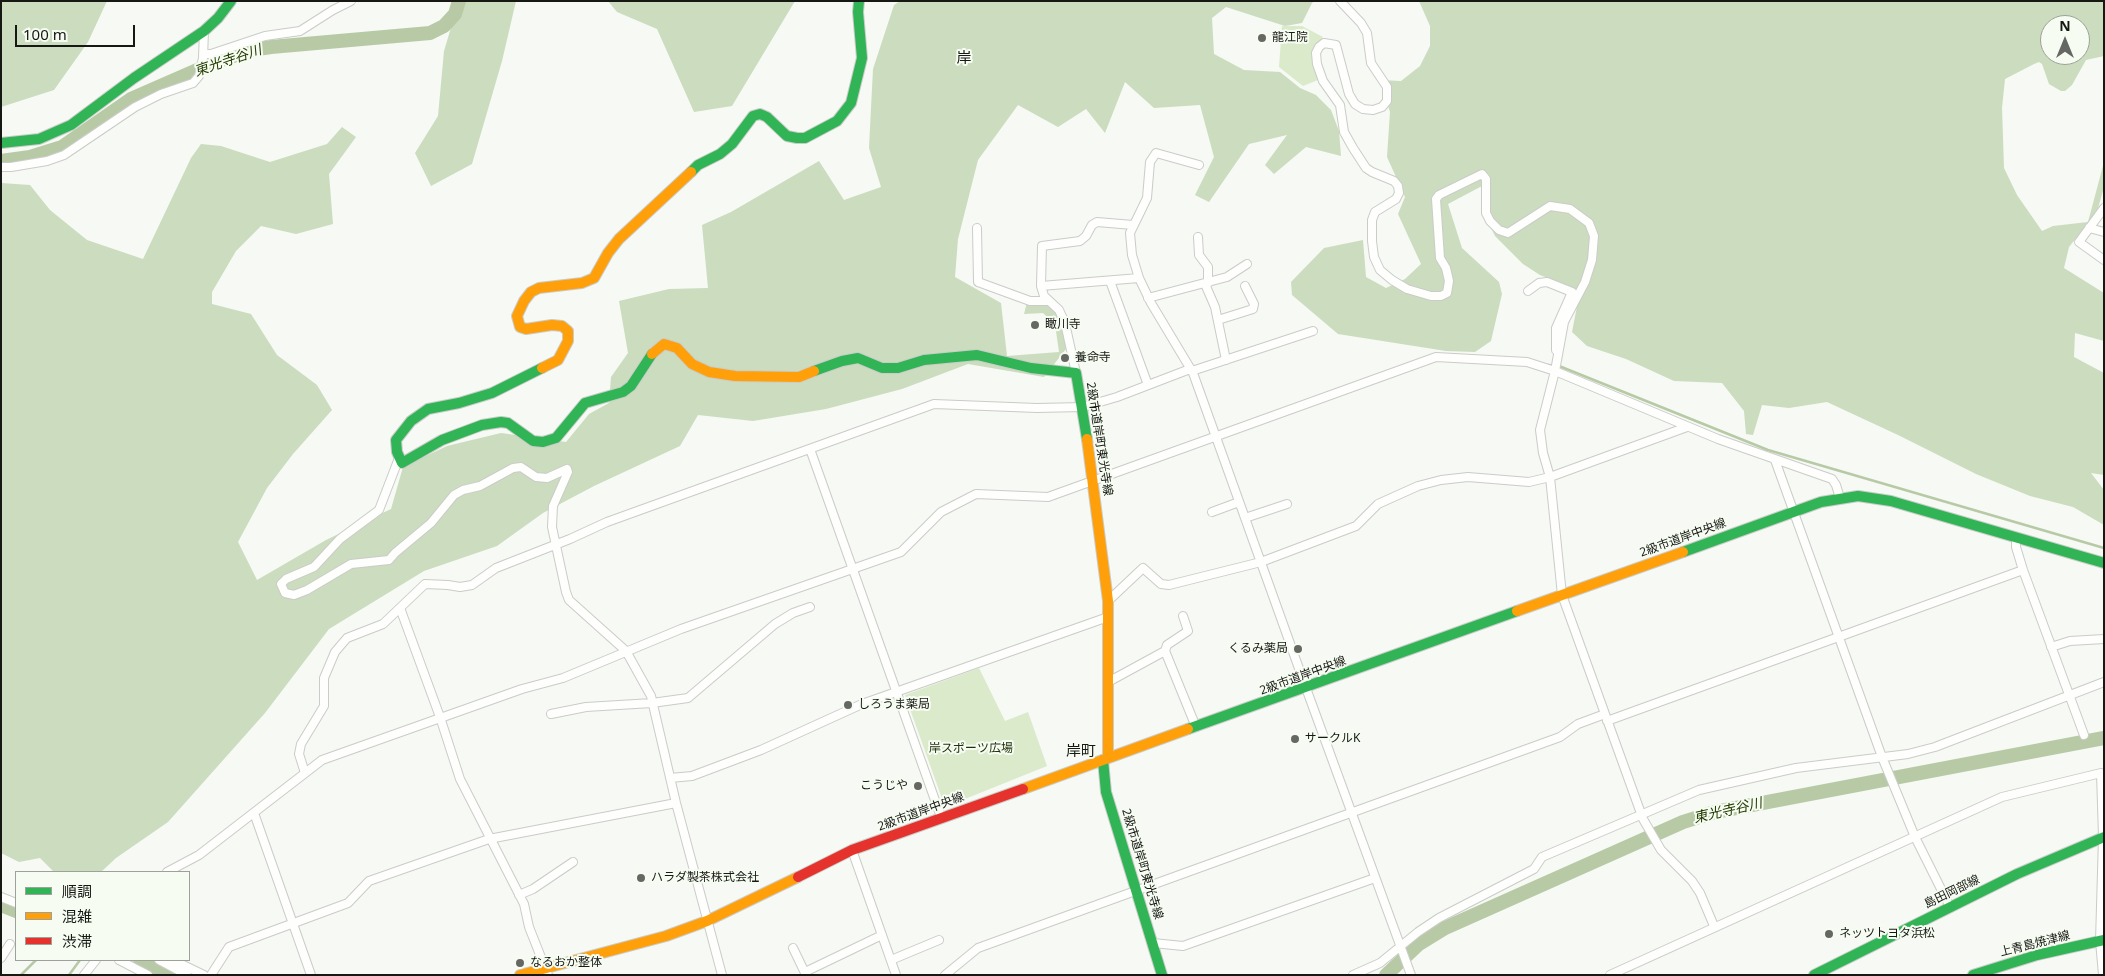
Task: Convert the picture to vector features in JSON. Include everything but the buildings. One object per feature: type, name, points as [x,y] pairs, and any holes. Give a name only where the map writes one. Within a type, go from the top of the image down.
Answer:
[{"type":"street","points":[[1,143],[39,139],[71,125],[134,78],[204,31],[218,18],[231,1]]},
{"type":"street","points":[[203,56],[265,36],[300,31],[351,1]]},
{"type":"street","points":[[722,975],[676,803],[650,696],[626,650],[569,600],[566,592],[552,527],[553,506],[568,472],[567,469],[547,478],[536,477],[521,467],[513,468],[480,486],[463,490],[454,495],[431,523],[389,560],[351,564],[307,590],[294,595],[285,593],[281,584],[286,579],[314,567],[340,539],[379,510],[399,458],[396,440],[411,421],[428,410],[459,404],[492,393],[558,360],[568,341],[568,330],[562,326],[552,325],[526,329],[520,327],[517,321],[518,311],[531,292],[553,286],[582,283],[594,278],[619,238],[698,165],[720,154],[732,144],[753,116],[760,114],[767,117],[787,136],[797,138],[805,138],[837,121],[851,103],[861,68],[862,42],[858,12],[859,1]]},
{"type":"street","points":[[1340,1],[1361,23],[1370,42],[1371,63],[1387,87],[1387,101],[1382,107],[1373,110],[1364,109],[1356,104],[1349,94],[1336,45],[1324,43],[1316,53],[1317,64],[1323,81],[1340,105],[1344,132],[1353,148],[1372,172],[1394,181],[1398,186],[1399,193],[1396,198],[1375,212],[1372,220],[1374,257],[1380,270],[1407,289],[1431,296],[1441,296],[1447,293],[1449,281],[1446,268],[1440,258],[1436,198],[1482,174],[1486,179],[1486,213],[1498,230],[1508,233],[1550,206],[1570,209],[1589,223],[1594,236],[1592,260],[1585,282],[1564,322],[1556,372],[1540,430],[1543,453],[1550,476],[1562,595],[1643,817],[1661,850],[1692,881],[1700,893],[1714,926]]},
{"type":"street","points":[[1,167],[47,161],[64,155],[135,107],[161,94],[193,83],[199,76],[203,56],[204,31]]},
{"type":"street","points":[[1199,165],[1156,153],[1150,162],[1147,198],[1130,233],[1132,255],[1148,298],[1191,370],[1411,975]]},
{"type":"street","points":[[2104,208],[2079,242],[2104,260]]},
{"type":"street","points":[[1076,373],[1065,323],[1059,310],[1044,296],[1041,286],[1042,246],[1080,241],[1086,236],[1092,225],[1097,222],[1133,225]]},
{"type":"street","points":[[977,228],[978,282],[1030,301],[1049,301]]},
{"type":"street","points":[[2089,228],[2104,232]]},
{"type":"street","points":[[1198,237],[1199,255],[1208,267],[1206,283],[1218,320],[1226,360]]},
{"type":"street","points":[[1148,298],[1226,277],[1247,264]]},
{"type":"street","points":[[1041,286],[1139,278]]},
{"type":"street","points":[[1110,281],[1148,385]]},
{"type":"street","points":[[1528,291],[1539,283],[1547,282],[1572,292],[1556,328],[1557,362]]},
{"type":"street","points":[[1218,320],[1253,309],[1254,304],[1245,286]]},
{"type":"street","points":[[305,773],[299,754],[300,744],[324,706],[324,678],[335,652],[347,638],[383,624],[424,584],[448,585],[460,588],[472,585],[496,568],[607,522],[934,404],[1037,408],[1084,407],[1313,331]]},
{"type":"street","name":"2級市道岸町東光寺線","points":[[399,458],[402,463],[442,440],[482,425],[501,422],[508,423],[533,442],[543,442],[556,438],[585,404],[624,392],[631,386],[655,350],[664,344],[677,348],[692,364],[709,372],[735,376],[799,376],[842,361],[858,358],[882,368],[898,368],[924,360],[977,355],[1031,368],[1076,373],[1084,407],[1108,601],[1106,792],[1162,975]]},
{"type":"street","points":[[169,871],[199,855],[322,760],[522,688],[563,678],[626,650],[762,599],[901,552],[941,512],[976,494],[1048,497],[1436,357],[1527,362],[1556,372],[1687,427],[1832,479],[1836,484],[1840,498]]},
{"type":"street","points":[[1108,601],[1143,568],[1161,584],[1169,585],[1260,562],[1356,526],[1378,504],[1418,486],[1441,480],[1468,477],[1529,482],[1687,427]]},
{"type":"street","points":[[810,449],[942,817]]},
{"type":"street","points":[[1775,460],[1792,512],[1882,758],[1915,837],[1950,907]]},
{"type":"street","name":"2級市道岸中央線","points":[[520,975],[547,972],[666,936],[707,921],[852,850],[1792,512],[1840,498],[1858,496],[1891,501],[2104,563]]},
{"type":"street","points":[[1212,512],[1239,502]]},
{"type":"street","points":[[1245,518],[1286,504]]},
{"type":"street","points":[[2016,537],[2016,547],[2084,735]]},
{"type":"street","points":[[944,975],[978,948],[1560,737],[1578,724],[1606,718],[1839,638],[2024,570]]},
{"type":"street","points":[[551,714],[586,707],[652,703],[688,698],[742,650],[775,624],[793,613],[810,607]]},
{"type":"street","points":[[400,608],[440,717],[460,779],[524,904],[529,927],[547,972]]},
{"type":"street","points":[[1183,616],[1188,631],[1167,644],[1165,651],[1196,727]]},
{"type":"street","points":[[670,778],[692,776],[762,750],[862,704],[896,691],[1108,617]]},
{"type":"street","points":[[2051,646],[2104,639]]},
{"type":"street","points":[[1108,682],[1165,651]]},
{"type":"street","points":[[1353,975],[1380,963],[1440,918],[1534,869],[1542,857],[1643,817],[1699,790],[1796,768],[1882,758],[1935,747],[2104,682]]},
{"type":"street","points":[[1610,975],[1714,926],[2002,797],[2101,773],[2104,975]]},
{"type":"street","points":[[211,975],[229,947],[348,903],[369,881],[490,839],[676,803]]},
{"type":"street","points":[[254,813],[311,975]]},
{"type":"street","name":"島田岡部線","points":[[1814,975],[2017,874],[2103,837]]},
{"type":"street","points":[[852,850],[896,975]]},
{"type":"street","points":[[519,895],[533,890],[573,862]]},
{"type":"street","points":[[1153,943],[1183,946],[1375,878]]},
{"type":"street","points":[[1,897],[15,903]]},
{"type":"street","points":[[793,948],[806,973],[882,935]]},
{"type":"street","points":[[891,960],[939,940]]},
{"type":"street","name":"上青島焼津線","points":[[1973,975],[2037,955],[2102,940]]},
{"type":"street","points":[[1,958],[10,944]]},
{"type":"street","points":[[84,975],[95,961]]},
{"type":"street","points":[[121,961],[148,975]]},
{"type":"street","points":[[161,961],[187,975]]},
{"type":"street","points":[[176,961],[204,975]]},
{"type":"green space","points":[[1,1],[107,1],[88,42],[54,90],[1,107]]},
{"type":"green space","points":[[459,1],[516,1],[502,61],[472,164],[431,186],[415,153],[438,116],[444,51]]},
{"type":"green space","points":[[608,1],[795,1],[732,106],[694,112],[657,29],[617,12]]},
{"type":"green space","points":[[900,1],[1314,1],[1302,23],[1285,26],[1226,7],[1212,18],[1214,54],[1244,70],[1280,72],[1300,88],[1316,95],[1331,110],[1339,131],[1341,156],[1306,147],[1274,174],[1265,165],[1287,135],[1249,144],[1209,202],[1195,195],[1214,157],[1200,105],[1154,108],[1125,82],[1105,133],[1086,109],[1058,127],[1018,105],[978,160],[958,239],[955,277],[1001,303],[1007,356],[1059,352],[1055,324],[1043,313],[1024,314],[1027,302],[1049,305],[1062,320],[1066,349],[1044,377],[968,364],[902,389],[826,409],[753,421],[698,415],[680,446],[594,486],[543,513],[497,546],[424,571],[329,629],[265,713],[168,822],[116,858],[102,871],[53,871],[40,858],[19,862],[1,853],[1,183],[30,185],[50,210],[87,240],[143,259],[191,158],[201,144],[221,146],[270,162],[327,144],[342,127],[356,137],[329,174],[333,224],[296,234],[261,226],[236,251],[212,292],[212,304],[251,314],[277,355],[317,385],[332,410],[293,454],[267,488],[238,542],[257,580],[326,540],[391,509],[403,467],[447,446],[501,433],[566,442],[589,414],[609,403],[611,377],[628,353],[619,301],[669,289],[708,288],[702,225],[731,212],[819,161],[844,200],[881,187],[869,148],[873,69],[894,5]]},
{"type":"green space","points":[[1419,1],[2104,1],[2104,56],[2090,59],[2090,15],[2040,15],[2040,63],[2005,79],[2002,108],[2004,168],[2017,195],[2042,231],[2053,226],[2088,222],[2104,162],[2104,187],[2097,212],[2069,247],[2064,268],[2104,293],[2104,341],[2075,333],[2074,357],[2104,373],[2104,475],[2091,473],[2104,490],[2104,525],[2073,507],[2030,496],[1976,474],[1827,402],[1789,408],[1762,405],[1753,435],[1746,434],[1744,411],[1722,383],[1674,381],[1626,359],[1587,346],[1572,332],[1580,291],[1540,275],[1523,264],[1495,236],[1483,211],[1491,196],[1482,186],[1448,204],[1462,248],[1499,282],[1502,294],[1491,341],[1475,352],[1446,351],[1338,334],[1292,295],[1291,282],[1324,248],[1363,240],[1366,277],[1386,288],[1405,279],[1421,264],[1398,214],[1405,197],[1387,157],[1390,112],[1380,80],[1401,81],[1420,66],[1430,46],[1430,26]]},
{"type":"green space","points":[[1282,26],[1302,26],[1323,37],[1313,50],[1318,80],[1303,86],[1279,67]]},
{"type":"green space","points":[[2042,65],[2083,65],[2072,85],[2065,91],[2061,91],[2049,84]]},
{"type":"green space","name":"岸スポーツ広場","points":[[979,668],[1005,721],[1028,712],[1047,766],[945,807],[905,695]]},
{"type":"waterway","name":"東光寺谷川","points":[[1,161],[30,157],[62,147],[131,99],[218,61],[251,50],[271,47],[430,33],[444,26],[455,14],[459,1]]},
{"type":"waterway","points":[[1548,365],[1559,366],[1768,450],[2104,548]]},
{"type":"waterway","name":"東光寺谷川","points":[[1386,975],[1419,944],[1445,928],[1683,822],[1715,812],[2104,738]]},
{"type":"waterway","name":"東光寺谷川","points":[[1,905],[15,911]]},
{"type":"waterway","points":[[21,975],[35,961]]},
{"type":"waterway","points":[[69,975],[79,961]]},
{"type":"waterway","name":"東光寺谷川","points":[[142,961],[169,975]]},
{"type":"traffic: fast","points":[[1,143],[39,139],[71,125],[134,78],[204,31],[218,18],[231,1]]},
{"type":"traffic: fast","points":[[691,172],[698,165],[720,154],[732,144],[753,116],[760,114],[767,117],[787,136],[797,138],[805,138],[837,121],[851,103],[862,58],[858,12],[859,1]]},
{"type":"traffic: fast","points":[[542,368],[492,393],[459,403],[428,409],[411,421],[396,440],[397,452],[402,463],[442,440],[482,425],[501,422],[508,423],[533,441],[543,442],[556,438],[585,403],[623,392],[631,386],[652,354]]},
{"type":"traffic: fast","points":[[814,371],[842,361],[858,358],[882,368],[898,368],[924,360],[977,355],[1031,368],[1076,373],[1087,439]]},
{"type":"traffic: fast","points":[[1683,552],[1821,502],[1858,496],[1891,501],[2104,563]]},
{"type":"traffic: fast","points":[[1188,729],[1517,611]]},
{"type":"traffic: fast","points":[[1103,760],[1106,792],[1162,975]]},
{"type":"traffic: fast","points":[[1814,975],[2017,874],[2104,837]]},
{"type":"traffic: fast","points":[[1973,975],[2037,955],[2104,940]]},
{"type":"traffic: slow","points":[[542,368],[558,360],[568,341],[568,331],[562,326],[552,325],[526,329],[520,327],[517,316],[524,301],[531,292],[539,288],[582,283],[594,278],[608,253],[619,239],[691,172]]},
{"type":"traffic: slow","points":[[652,354],[664,344],[677,348],[692,364],[709,372],[735,376],[799,377],[814,371]]},
{"type":"traffic: slow","points":[[1087,439],[1108,601],[1108,758]]},
{"type":"traffic: slow","points":[[1517,611],[1683,552]]},
{"type":"traffic: slow","points":[[1023,789],[1188,729]]},
{"type":"traffic: slow","points":[[520,975],[666,936],[707,921],[798,877]]},
{"type":"traffic: jam","points":[[798,877],[852,850],[1023,789]]},
{"type":"place","name":"龍江院","points":[[1262,38]]},
{"type":"place","name":"瞰川寺","points":[[1035,325]]},
{"type":"place","name":"養命寺","points":[[1065,358]]},
{"type":"place","name":"くるみ薬局","points":[[1298,649]]},
{"type":"place","name":"しろうま薬局","points":[[848,705]]},
{"type":"place","name":"サークルK","points":[[1295,739]]},
{"type":"place","name":"こうじや","points":[[918,786]]},
{"type":"place","name":"ハラダ製茶株式会社","points":[[641,878]]},
{"type":"place","name":"ネッツトヨタ浜松","points":[[1829,934]]},
{"type":"place","name":"なるおか整体","points":[[520,963]]},
{"type":"district","name":"岸","points":[[964,59]]},
{"type":"district","name":"岸町","points":[[1081,752]]}]
